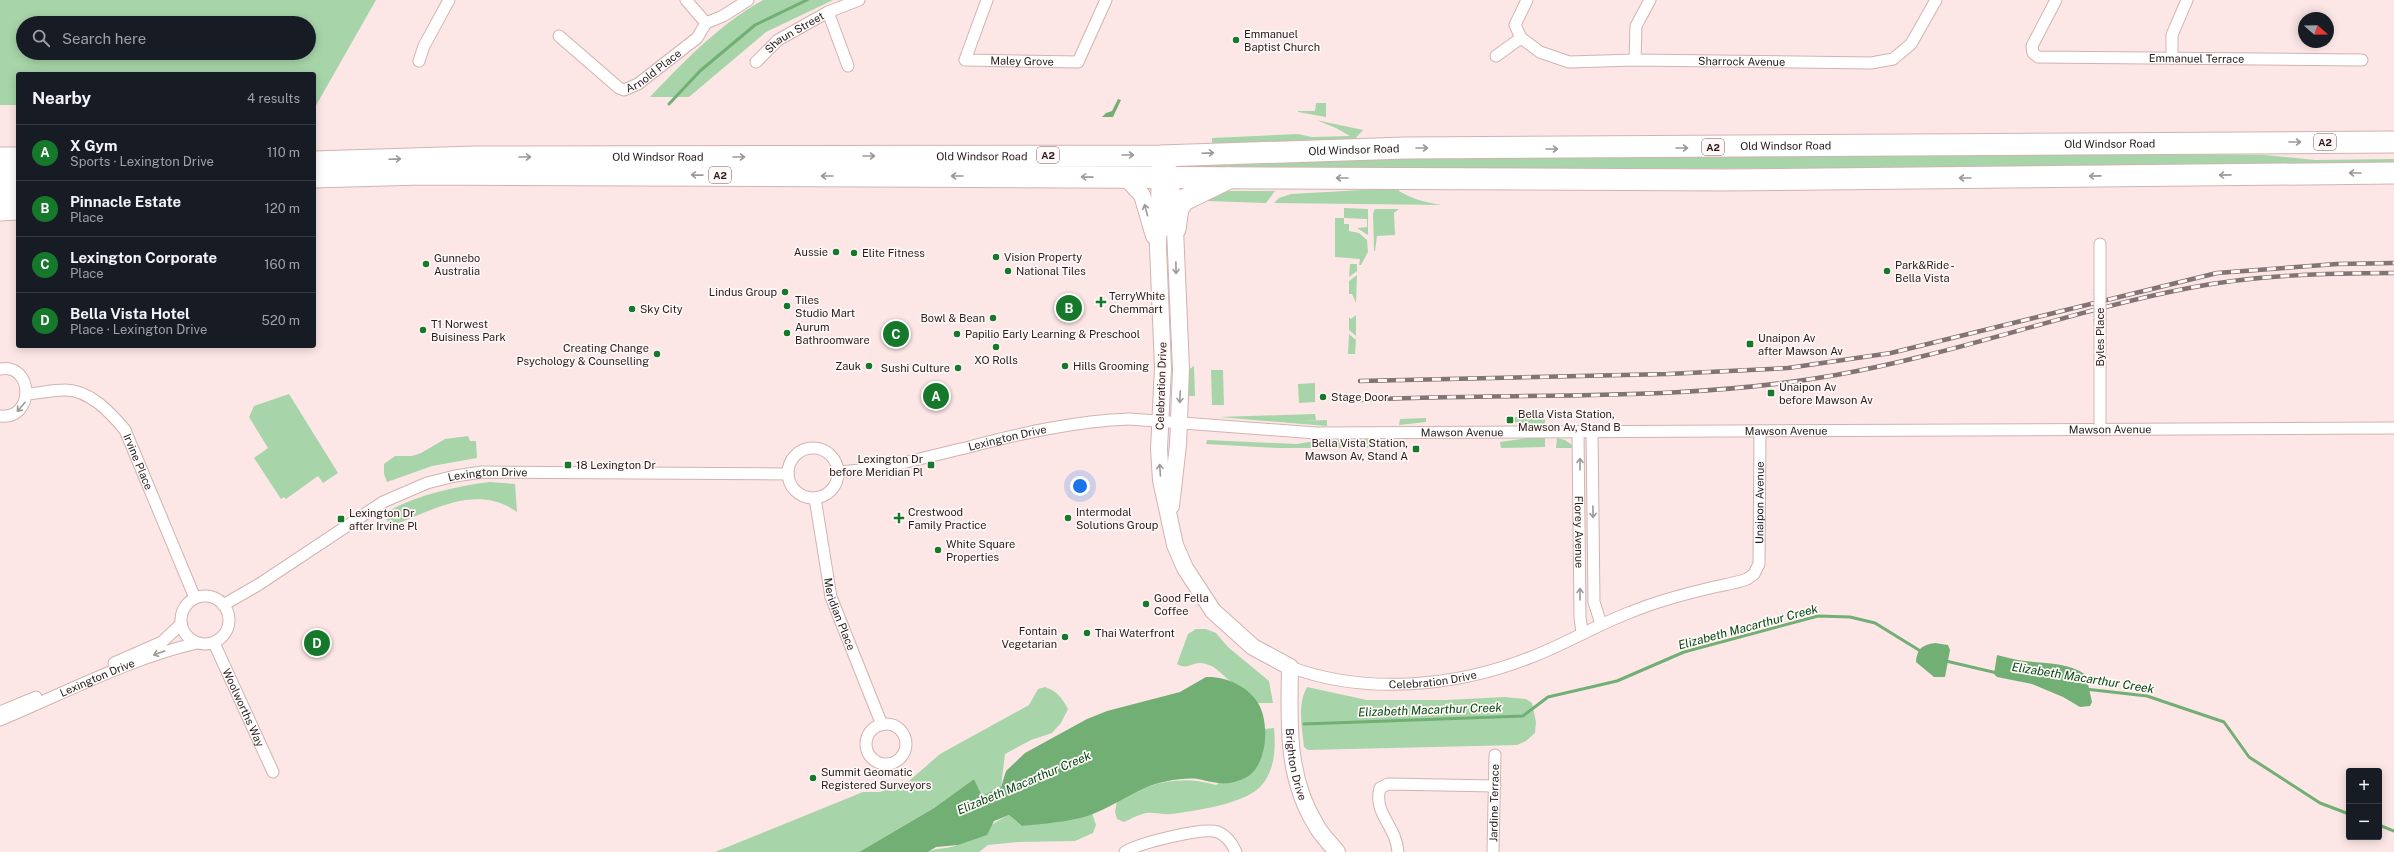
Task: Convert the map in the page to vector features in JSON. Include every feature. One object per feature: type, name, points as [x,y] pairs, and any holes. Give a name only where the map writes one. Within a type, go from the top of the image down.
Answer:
[{"type":"highway","name":"Old Windsor Road","points":[[316,177],[378,167],[475,157],[1165,155],[1405,148],[2394,142]]},
{"type":"highway","points":[[316,152],[378,167]]},
{"type":"highway","points":[[0,158],[16,158]]},
{"type":"highway","name":"Old Windsor Road","points":[[316,162],[378,167],[1126,178],[1231,177],[1723,180],[2394,173]]},
{"type":"highway","points":[[316,182],[378,167]]},
{"type":"highway","points":[[0,177],[16,176]]},
{"type":"highway","points":[[1175,229],[1178,208],[1184,200],[1231,177]]},
{"type":"highway","points":[[0,192],[16,191]]},
{"type":"highway","points":[[0,210],[16,209]]},
{"type":"street","points":[[419,61],[424,46],[449,0]]},
{"type":"street","points":[[686,0],[706,23],[722,16],[748,0]]},
{"type":"street","name":"Shaun Street","points":[[756,62],[778,40],[828,12],[859,0]]},
{"type":"street","name":"Maley Grove","points":[[987,0],[965,60],[1078,62],[1106,0]]},
{"type":"street","points":[[1496,56],[1521,38],[1515,24],[1527,0]]},
{"type":"street","points":[[1634,60],[1636,26],[1650,0]]},
{"type":"street","name":"Sharrock Avenue","points":[[1521,38],[1540,52],[1569,62],[1634,60],[1871,63],[1893,59],[1912,44],[1936,0]]},
{"type":"street","name":"Emmanuel Terrace","points":[[2056,0],[2035,37],[2032,46],[2033,53],[2038,57],[2362,60]]},
{"type":"street","points":[[2172,58],[2172,35],[2187,0]]},
{"type":"street","points":[[828,12],[848,66]]},
{"type":"street","name":"Arnold Place","points":[[559,36],[619,88],[624,90],[638,84],[697,38],[706,23]]},
{"type":"street","points":[[1165,155],[1165,177]]},
{"type":"street","name":"Celebration Drive","points":[[1165,177],[1175,229],[1181,369],[1179,424],[1170,522]]},
{"type":"street","name":"Celebration Drive","points":[[1165,177],[1158,247],[1163,368],[1160,422],[1161,480],[1175,546],[1185,568],[1212,611],[1253,647],[1290,667],[1316,677],[1340,682],[1413,683],[1463,677],[1496,669],[1529,658],[1601,624],[1658,602],[1738,582],[1754,574]]},
{"type":"street","points":[[1126,178],[1142,196],[1158,247]]},
{"type":"street","name":"Byles Place","points":[[2100,244],[2100,429]]},
{"type":"street","points":[[0,369],[8,369],[20,376],[26,386],[27,394],[25,403],[19,411],[12,415],[0,416]]},
{"type":"street","name":"Irvine Place","points":[[27,394],[65,390],[82,395],[110,410],[125,430],[195,598]]},
{"type":"street","name":"Lexington Drive","points":[[838,472],[874,468],[917,460],[1026,433],[1078,423],[1130,419],[1179,424]]},
{"type":"street","name":"Mawson Avenue","points":[[1179,424],[1316,433],[2394,428]]},
{"type":"street","name":"Florey Avenue","points":[[1592,431],[1594,602],[1601,624]]},
{"type":"street","name":"Unaipon Avenue","points":[[1754,574],[1759,564],[1760,431]]},
{"type":"street","name":"Florey Avenue","points":[[1578,432],[1580,617],[1582,633]]},
{"type":"street","points":[[810,448],[827,453],[833,460],[838,472],[834,485],[830,491],[815,498],[806,497],[792,489],[788,474],[791,462],[797,455],[810,448]]},
{"type":"street","name":"Lexington Drive","points":[[223,605],[258,585],[383,502],[421,485],[455,476],[482,472],[788,474]]},
{"type":"street","name":"Meridian Place","points":[[815,498],[831,597],[882,725]]},
{"type":"street","points":[[209,596],[223,605],[228,613],[228,624],[224,635],[214,643],[203,645],[187,638],[181,624],[181,615],[186,606],[195,598],[209,596]]},
{"type":"street","name":"Lexington Drive","points":[[0,712],[162,642],[181,624]]},
{"type":"street","name":"Lexington Drive","points":[[0,720],[139,660],[168,650],[197,643]]},
{"type":"street","name":"Woolworths Way","points":[[214,643],[273,772]]},
{"type":"street","name":"Brighton Drive","points":[[1290,667],[1289,733],[1291,756],[1298,784],[1316,825],[1337,852]]},
{"type":"street","name":"Jardine Terrace","points":[[1493,852],[1495,755]]},
{"type":"street","points":[[1398,852],[1397,838],[1380,808],[1378,797],[1380,788],[1388,784],[1495,786]]},
{"type":"street","points":[[1125,852],[1137,847],[1210,830],[1228,839],[1236,852]]},
{"type":"shaded area","points":[[0,0],[376,0],[316,105],[316,72],[16,72],[16,105],[0,105]]},
{"type":"shaded area","points":[[763,0],[833,0],[766,32],[689,97],[650,97],[703,44],[732,20]]},
{"type":"shaded area","points":[[1316,103],[1326,103],[1326,117],[1298,112],[1315,111]]},
{"type":"shaded area","points":[[1316,120],[1363,130],[1354,140],[1212,144],[1212,138],[1298,134],[1312,137],[1350,136],[1336,128]]},
{"type":"shaded area","points":[[1854,152],[2265,155],[2315,160],[2394,159],[2394,167],[1180,170],[1180,166],[1198,160]]},
{"type":"shaded area","points":[[1398,188],[1399,191],[1414,198],[1425,202],[1442,205],[1274,203],[1279,198],[1291,194]]},
{"type":"shaded area","points":[[1224,191],[1275,191],[1266,203],[1207,201],[1190,204]]},
{"type":"shaded area","points":[[1344,208],[1368,209],[1368,235],[1357,228],[1367,227],[1367,219],[1344,218]]},
{"type":"shaded area","points":[[1375,209],[1399,209],[1394,213],[1395,235],[1377,236],[1374,251],[1373,213]]},
{"type":"shaded area","points":[[1335,218],[1344,218],[1344,224],[1349,224],[1349,231],[1359,233],[1367,240],[1368,252],[1361,265],[1359,265],[1360,259],[1335,257]]},
{"type":"shaded area","points":[[1350,264],[1357,264],[1357,271],[1349,277]]},
{"type":"shaded area","points":[[1357,275],[1356,303],[1352,294],[1349,294],[1349,281]]},
{"type":"shaded area","points":[[1356,315],[1356,336],[1349,330],[1349,317],[1351,319]]},
{"type":"shaded area","points":[[1349,334],[1356,340],[1355,354],[1348,354]]},
{"type":"shaded area","points":[[1194,366],[1195,396],[1186,396],[1187,371]]},
{"type":"shaded area","points":[[1211,370],[1223,370],[1224,405],[1212,405]]},
{"type":"shaded area","points":[[1315,383],[1315,402],[1299,403],[1298,384]]},
{"type":"shaded area","points":[[289,394],[338,473],[323,483],[318,476],[286,499],[284,497],[281,499],[254,458],[268,448],[249,417],[254,406]]},
{"type":"shaded area","points":[[1315,414],[1316,420],[1299,421],[1327,420],[1327,426],[1219,417]]},
{"type":"shaded area","points":[[1514,417],[1545,417],[1545,425],[1514,422]]},
{"type":"shaded area","points":[[1426,418],[1426,422],[1399,425],[1400,419]]},
{"type":"shaded area","points":[[468,436],[470,441],[476,441],[477,458],[432,466],[387,482],[384,474],[384,464],[395,456],[412,456],[421,453],[445,439]]},
{"type":"shaded area","points":[[1528,438],[1545,438],[1545,447],[1501,448],[1500,442]]},
{"type":"shaded area","points":[[1557,438],[1565,440],[1572,445],[1572,448],[1556,448]]},
{"type":"shaded area","points":[[1327,439],[1371,439],[1371,448],[1277,448],[1206,444],[1207,440],[1297,444]]},
{"type":"shaded area","points":[[1382,439],[1402,443],[1402,448],[1382,448]]},
{"type":"shaded area","points":[[490,482],[515,484],[517,512],[501,504],[486,500],[470,500],[454,502],[438,507],[391,526],[383,514],[421,497],[462,486]]},
{"type":"shaded area","points":[[1196,629],[1206,629],[1216,633],[1228,647],[1269,681],[1273,703],[1258,703],[1249,694],[1210,665],[1197,663],[1180,666],[1177,664],[1188,634]]},
{"type":"shaded area","points":[[1045,687],[1059,695],[1068,709],[1061,723],[1052,733],[1031,740],[1005,754],[1001,787],[982,796],[974,779],[934,808],[859,852],[715,852],[863,792],[880,792],[909,781],[940,754],[1029,705],[1038,689]]},
{"type":"shaded area","points":[[1307,687],[1367,700],[1446,700],[1504,697],[1526,699],[1532,703],[1536,722],[1535,733],[1526,741],[1517,745],[1308,750],[1304,747],[1301,724],[1302,701]]},
{"type":"shaded area","points":[[1274,728],[1274,758],[1266,780],[1261,786],[1243,798],[1205,809],[1171,814],[1147,813],[1138,815],[1124,822],[1117,819],[1115,812],[1117,801],[1140,789],[1177,780],[1190,780],[1216,785],[1263,753],[1264,729]]},
{"type":"shaded area","points":[[1092,813],[1096,825],[1093,833],[1075,841],[1018,842],[988,845],[979,852],[928,852],[964,842],[1009,815],[1022,826],[1067,820]]},
{"type":"water","points":[[1118,99],[1121,100],[1113,117],[1102,117],[1106,113],[1112,111]]},
{"type":"water","points":[[1935,643],[1948,645],[1950,650],[1945,677],[1934,677],[1916,662],[1919,650],[1921,648]]},
{"type":"water","points":[[1997,655],[2022,661],[2049,663],[2079,671],[2086,675],[2092,702],[2090,706],[2080,707],[2063,697],[2032,684],[1997,677],[1994,674]]},
{"type":"water","points":[[1206,677],[1221,678],[1242,687],[1254,697],[1262,711],[1265,744],[1258,764],[1253,772],[1245,778],[1232,783],[1216,783],[1191,779],[1159,783],[1142,789],[1093,814],[1073,820],[1022,826],[1009,815],[994,821],[987,835],[958,845],[936,847],[928,852],[859,852],[934,808],[974,779],[982,796],[1001,787],[1006,771],[1025,753],[1087,719],[1107,711],[1180,692]]},
{"type":"waterway","points":[[669,104],[700,71],[755,25],[807,0]]},
{"type":"waterway","name":"Elizabeth Macarthur Creek","points":[[1304,724],[1523,716],[1548,697],[1617,681],[1684,652],[1818,616],[1850,617],[1875,623],[1922,652]]},
{"type":"waterway","name":"Elizabeth Macarthur Creek","points":[[1946,661],[1997,673]]},
{"type":"waterway","name":"Elizabeth Macarthur Creek","points":[[2085,689],[2147,696],[2224,722],[2249,757],[2320,803],[2346,813]]},
{"type":"waterway","name":"Elizabeth Macarthur Creek","points":[[2382,826],[2394,831]]},
{"type":"railway","points":[[1360,381],[1668,374],[1788,368],[1891,353],[2217,273],[2337,264],[2394,263]]},
{"type":"railway","points":[[1357,400],[1658,393],[1717,390],[1777,384],[1836,375],[1925,356],[2100,308],[2189,288],[2240,280],[2291,276],[2394,273]]},
{"type":"place","name":"Emmanuel Baptist Church","points":[[1236,40]]},
{"type":"place","name":"Aussie","points":[[836,252]]},
{"type":"place","name":"Elite Fitness","points":[[854,253]]},
{"type":"place","name":"Vision Property","points":[[996,257]]},
{"type":"place","name":"Gunnebo Australia","points":[[426,264]]},
{"type":"place","name":"National Tiles","points":[[1008,271]]},
{"type":"place","name":"Park&Ride - Bella Vista","points":[[1887,271]]},
{"type":"place","name":"Lindus Group","points":[[785,292]]},
{"type":"place","name":"TerryWhite Chemmart","points":[[1101,302]]},
{"type":"place","name":"Tiles Studio Mart","points":[[787,306]]},
{"type":"place","name":"Pinnacle Estate","points":[[1069,308]]},
{"type":"place","name":"Sky City","points":[[632,309]]},
{"type":"place","name":"Bowl & Bean","points":[[993,318]]},
{"type":"place","name":"T1 Norwest Buisiness Park","points":[[423,330]]},
{"type":"place","name":"Aurum Bathroomware","points":[[787,333]]},
{"type":"place","name":"Lexington Corporate","points":[[896,334]]},
{"type":"place","name":"Papilio Early Learning & Preschool","points":[[957,334]]},
{"type":"place","name":"Unaipon Av after Mawson Av","points":[[1750,344]]},
{"type":"place","name":"XO Rolls","points":[[996,347]]},
{"type":"place","name":"Creating Change Psychology & Counselling","points":[[657,354]]},
{"type":"place","name":"Zauk","points":[[869,366]]},
{"type":"place","name":"Hills Grooming","points":[[1065,366]]},
{"type":"place","name":"Sushi Culture","points":[[958,368]]},
{"type":"place","name":"Unaipon Av before Mawson Av","points":[[1771,393]]},
{"type":"place","name":"X Gym","points":[[936,396]]},
{"type":"place","name":"Stage Door","points":[[1323,397]]},
{"type":"place","name":"Bella Vista Station, Mawson Av, Stand B","points":[[1510,420]]},
{"type":"place","name":"Bella Vista Station, Mawson Av, Stand A","points":[[1416,449]]},
{"type":"place","name":"18 Lexington Dr","points":[[568,465]]},
{"type":"place","name":"Lexington Dr before Meridian Pl","points":[[931,465]]},
{"type":"place","name":"Crestwood Family Practice","points":[[899,518]]},
{"type":"place","name":"Intermodal Solutions Group","points":[[1068,518]]},
{"type":"place","name":"Lexington Dr after Irvine Pl","points":[[341,519]]},
{"type":"place","name":"White Square Properties","points":[[938,550]]},
{"type":"place","name":"Good Fella Coffee","points":[[1146,604]]},
{"type":"place","name":"Thai Waterfront","points":[[1087,633]]},
{"type":"place","name":"Fontain Vegetarian","points":[[1065,637]]},
{"type":"place","name":"Bella Vista Hotel","points":[[317,643]]},
{"type":"place","name":"Summit Geomatic Registered Surveyors","points":[[813,778]]}]
